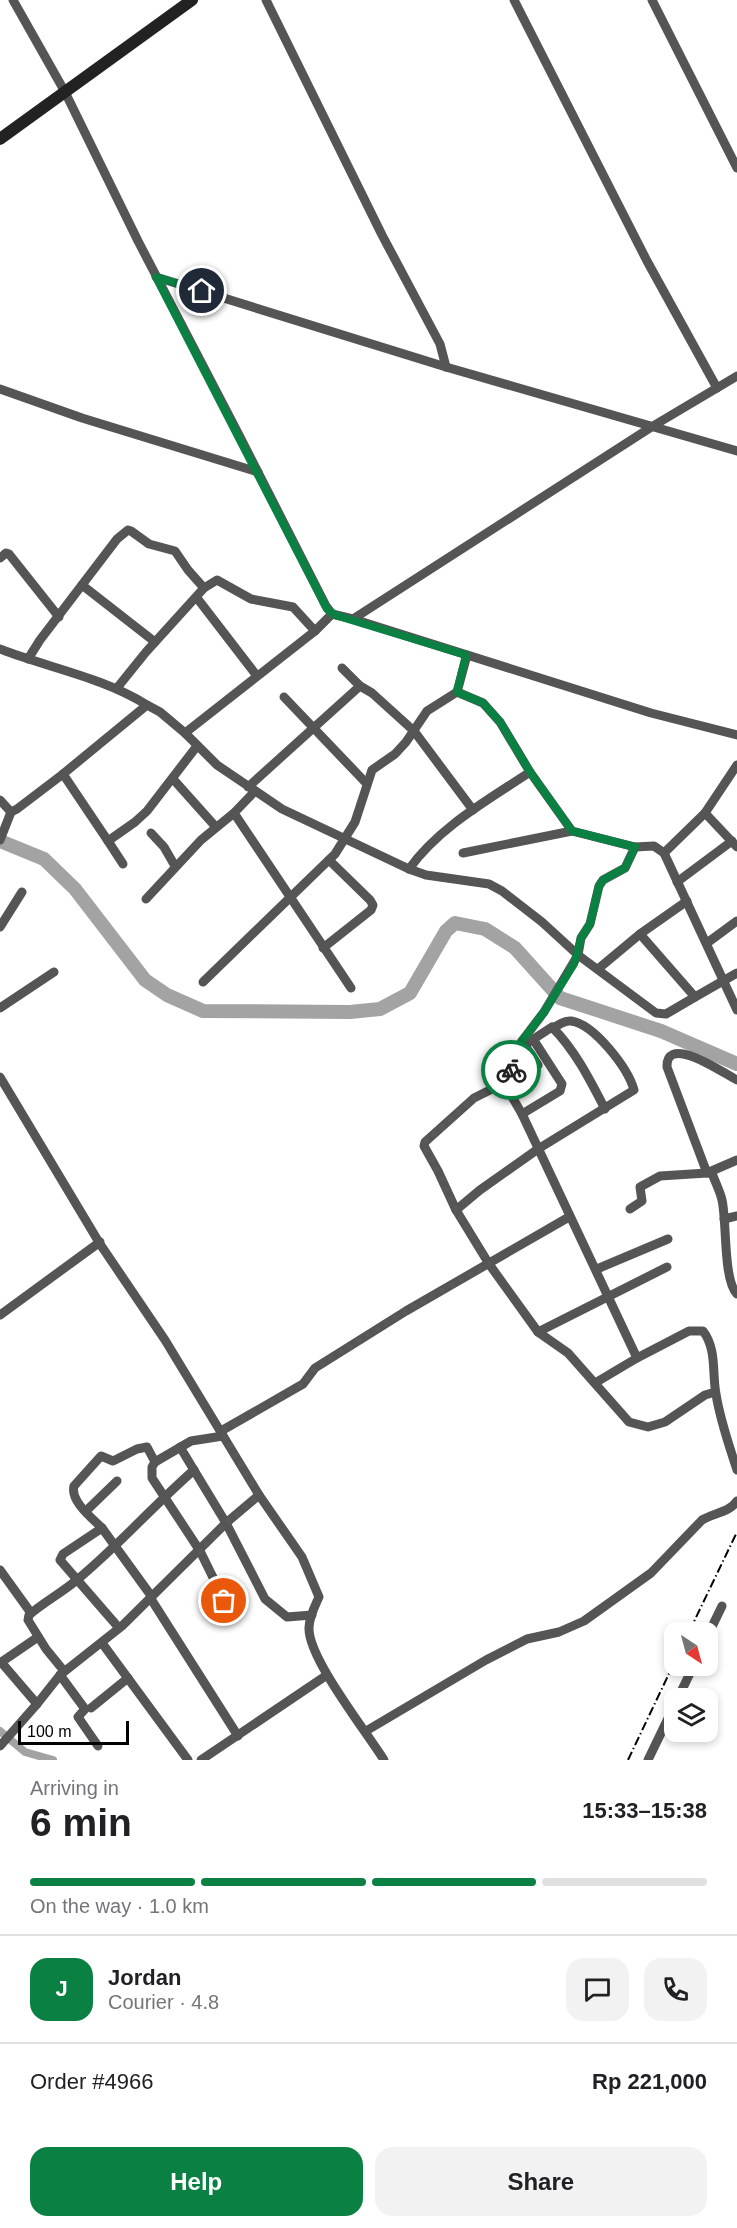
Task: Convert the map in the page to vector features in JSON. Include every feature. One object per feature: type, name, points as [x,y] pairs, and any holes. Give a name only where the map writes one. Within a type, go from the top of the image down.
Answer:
[{"type":"main road","points":[[0,139],[192,0]]},
{"type":"street","points":[[14,0],[65,92],[156,277],[332,614],[651,713],[737,735]]},
{"type":"street","points":[[266,0],[377,226],[440,344],[446,367]]},
{"type":"street","points":[[514,0],[647,261],[717,388]]},
{"type":"street","points":[[652,0],[737,168]]},
{"type":"street","points":[[156,277],[446,367],[737,451]]},
{"type":"street","points":[[353,619],[653,426],[737,376]]},
{"type":"street","points":[[1,392],[258,472]]},
{"type":"street","points":[[28,659],[117,538],[129,530],[149,544],[175,551],[204,588]]},
{"type":"street","points":[[0,558],[6,553],[9,554],[59,617]]},
{"type":"street","points":[[117,688],[204,588],[213,581],[220,580],[250,599],[289,605],[298,610],[315,631]]},
{"type":"street","points":[[82,585],[156,642]]},
{"type":"street","points":[[197,598],[256,676]]},
{"type":"street","points":[[185,733],[315,631],[332,614]]},
{"type":"street","points":[[0,649],[117,688],[160,712],[217,765],[252,789],[282,809],[345,840],[409,869],[433,876],[489,885],[502,891],[542,922],[576,959],[598,969],[656,1012],[666,1014],[737,973]]},
{"type":"street","points":[[203,982],[329,860],[345,840],[355,822],[372,770],[394,754],[414,731],[427,711],[457,692],[466,655]]},
{"type":"street","points":[[342,668],[414,731],[472,810]]},
{"type":"street","points":[[146,899],[175,866],[216,826],[234,813],[252,789],[312,727],[360,686]]},
{"type":"street","points":[[457,692],[483,703],[500,722],[530,772],[572,831]]},
{"type":"street","points":[[284,697],[367,784]]},
{"type":"street","points":[[0,840],[11,812],[63,774],[147,705]]},
{"type":"street","points":[[108,841],[135,822],[173,779],[197,746]]},
{"type":"street","points":[[664,854],[705,813],[737,765]]},
{"type":"street","points":[[409,869],[432,841],[472,810],[530,772]]},
{"type":"street","points":[[63,774],[123,864]]},
{"type":"street","points":[[173,779],[216,826]]},
{"type":"street","points":[[0,800],[11,812]]},
{"type":"street","points":[[234,813],[351,988]]},
{"type":"street","points":[[676,882],[734,844],[705,813]]},
{"type":"street","points":[[463,853],[572,831],[635,847],[654,846],[664,854],[737,1010]]},
{"type":"street","points":[[151,833],[164,847],[175,866]]},
{"type":"street","points":[[635,847],[625,868],[603,880],[599,886],[590,924],[581,938],[576,959],[544,1012],[523,1040],[504,1083],[474,1098],[424,1144],[456,1210],[489,1264],[538,1332],[568,1353],[629,1422],[648,1427],[665,1422],[705,1395],[715,1392]]},
{"type":"street","points":[[323,948],[370,910],[373,905],[329,860]]},
{"type":"street","points":[[0,927],[22,892]]},
{"type":"street","points":[[598,969],[640,934],[687,901]]},
{"type":"street","points":[[707,943],[737,921]]},
{"type":"street","points":[[640,934],[695,997]]},
{"type":"street","points":[[0,1008],[54,972]]},
{"type":"street","points":[[456,1210],[538,1149],[634,1090],[621,1063],[584,1026],[570,1020],[554,1028],[551,1027],[529,1042],[523,1040]]},
{"type":"street","points":[[554,1028],[587,1075],[605,1109]]},
{"type":"street","points":[[522,1114],[562,1087],[533,1039]]},
{"type":"street","points":[[523,1040],[538,1065]]},
{"type":"street","points":[[707,1173],[667,1067],[667,1060],[670,1055],[687,1054],[737,1080]]},
{"type":"street","points":[[0,1077],[100,1242],[165,1340],[259,1496],[302,1557],[319,1597],[309,1627],[312,1645],[327,1675],[384,1760]]},
{"type":"street","points":[[504,1083],[522,1114],[569,1216],[597,1269],[637,1358]]},
{"type":"street","points":[[707,1173],[737,1160]]},
{"type":"street","points":[[630,1209],[642,1201],[640,1187],[660,1176],[712,1173],[722,1200],[729,1272],[737,1294]]},
{"type":"street","points":[[232,1616],[200,1551],[151,1473],[155,1462],[191,1441],[222,1433],[303,1384],[315,1368],[406,1311],[569,1216]]},
{"type":"street","points":[[724,1219],[737,1216]]},
{"type":"street","points":[[597,1269],[668,1239]]},
{"type":"street","points":[[0,1316],[100,1242]]},
{"type":"street","points":[[538,1332],[667,1267]]},
{"type":"street","points":[[595,1383],[689,1331],[703,1331],[715,1367],[715,1392],[737,1470]]},
{"type":"street","points":[[155,1462],[147,1447],[140,1447],[113,1461],[101,1456],[74,1486],[73,1491],[86,1511],[116,1545],[237,1736]]},
{"type":"street","points":[[180,1447],[226,1523],[265,1599],[287,1617],[312,1615]]},
{"type":"street","points":[[98,1746],[78,1717],[85,1709],[28,1620],[32,1613],[77,1580],[116,1545],[194,1470]]},
{"type":"street","points":[[86,1511],[117,1482]]},
{"type":"street","points":[[0,1746],[62,1673],[102,1644],[200,1551],[226,1523],[259,1496]]},
{"type":"street","points":[[366,1731],[486,1660],[527,1639],[559,1632],[584,1622],[651,1573],[702,1520],[712,1514],[731,1509],[737,1501]]},
{"type":"street","points":[[102,1528],[60,1557],[62,1564],[119,1628]]},
{"type":"street","points":[[0,1570],[32,1613]]},
{"type":"street","points":[[714,1622],[722,1606]]},
{"type":"street","points":[[37,1704],[1,1663],[38,1637]]},
{"type":"street","points":[[102,1644],[188,1760]]},
{"type":"street","points":[[208,1758],[327,1675]]},
{"type":"street","points":[[91,1708],[128,1678]]},
{"type":"street","points":[[648,1760],[664,1727]]},
{"type":"waterway","points":[[0,841],[44,859],[75,889],[145,980],[167,995],[203,1011],[350,1012],[380,1009],[410,993],[446,931],[455,923],[485,929],[515,948],[560,998],[661,1031],[737,1064]]},
{"type":"waterway","points":[[0,1731],[25,1752],[53,1760]]},
{"type":"railway","points":[[694,1622],[737,1532]]},
{"type":"railway","points":[[628,1760],[668,1676]]},
{"type":"way so far","points":[[224,1601],[200,1551],[226,1523],[259,1496],[221,1431],[303,1384],[315,1368],[406,1311],[489,1264],[456,1210],[424,1144],[474,1098],[504,1083],[511,1070]]},
{"type":"route","points":[[202,291],[156,277],[327,609],[335,615],[466,655],[457,692],[483,703],[500,722],[530,772],[567,826],[576,833],[635,847],[625,868],[603,880],[599,886],[590,924],[581,938],[574,964],[544,1012],[522,1041],[511,1070]]}]
